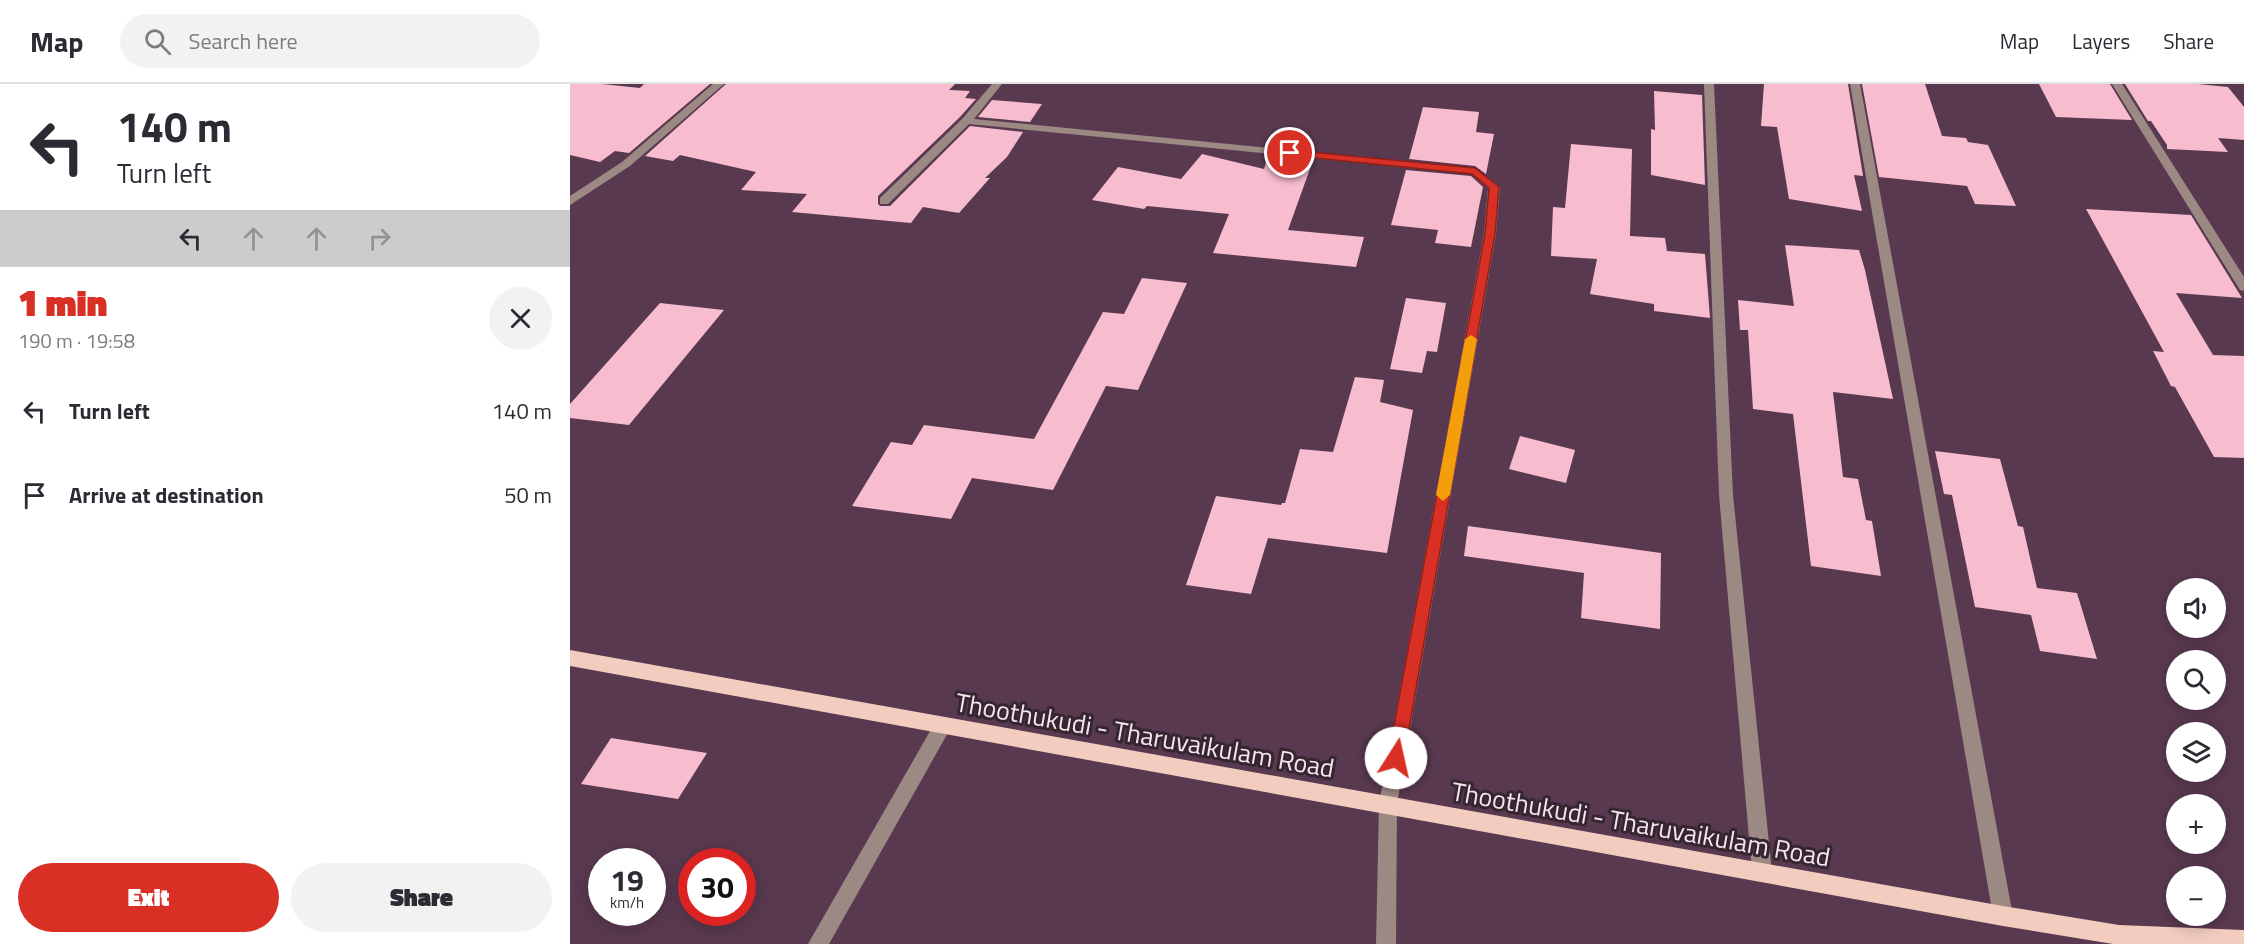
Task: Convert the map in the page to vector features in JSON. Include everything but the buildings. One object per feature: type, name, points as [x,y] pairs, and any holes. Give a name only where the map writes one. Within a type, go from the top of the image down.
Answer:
[{"type":"main road","name":"Thoothukudi - Tharuvaikulam Road","points":[[570,658],[2002,916],[2119,935],[2244,940]]},
{"type":"street","points":[[570,201],[626,165],[719,84]]},
{"type":"street","points":[[884,201],[966,121],[997,84]]},
{"type":"street","points":[[1708,84],[1726,495],[1762,872]]},
{"type":"street","points":[[1855,84],[2002,916]]},
{"type":"street","points":[[2117,84],[2244,286]]},
{"type":"street","points":[[966,121],[1475,171],[1494,187],[1490,234],[1388,804],[1386,944]]},
{"type":"street","points":[[818,944],[943,725]]},
{"type":"slow traffic","points":[[1443,495],[1471,339]]},
{"type":"route","points":[[1290,153],[1475,171],[1494,187],[1490,234],[1396,758]]}]
